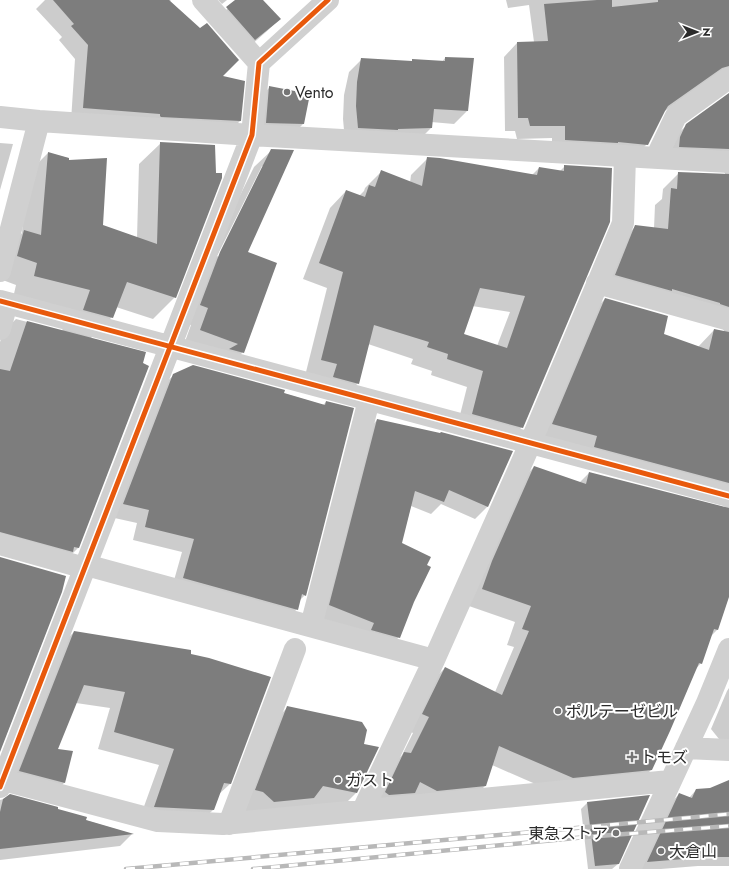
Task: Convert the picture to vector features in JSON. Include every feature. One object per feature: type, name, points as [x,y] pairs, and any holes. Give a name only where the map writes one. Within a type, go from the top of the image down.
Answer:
[{"type":"street","points":[[203,0],[259,63]]},
{"type":"street","points":[[328,0],[259,63],[252,135],[1,782],[158,821],[229,824],[670,781]]},
{"type":"street","points":[[656,158],[676,116],[729,78]]},
{"type":"street","points":[[0,117],[39,121],[252,135],[729,162]]},
{"type":"street","points":[[0,271],[39,121]]},
{"type":"street","points":[[363,810],[434,660],[530,444],[623,223],[625,156]]},
{"type":"street","points":[[597,283],[729,320]]},
{"type":"street","points":[[0,329],[4,302],[530,444],[729,496]]},
{"type":"street","points":[[311,626],[369,400]]},
{"type":"street","points":[[0,544],[434,660]]},
{"type":"street","points":[[229,824],[295,649]]},
{"type":"street","points":[[630,869],[670,781],[725,669],[729,649]]},
{"type":"street","points":[[686,748],[729,750]]},
{"type":"building","points":[[53,0],[169,0],[200,28],[207,23],[239,60],[223,76],[245,81],[241,121],[161,117],[160,114],[83,108],[88,45],[71,26],[74,24]]},
{"type":"building","points":[[235,0],[263,0],[281,19],[255,40],[226,7]]},
{"type":"building","points":[[612,0],[612,7],[658,2],[658,0],[729,0],[729,66],[722,68],[668,106],[648,145],[565,140],[565,126],[530,126],[528,118],[518,118],[517,42],[548,41],[544,4]]},
{"type":"building","points":[[445,57],[474,58],[468,111],[434,109],[432,128],[398,130],[358,128],[356,106],[357,82],[361,58],[445,61]]},
{"type":"building","points":[[269,86],[310,94],[304,124],[266,123]]},
{"type":"building","points":[[729,93],[729,149],[679,147],[680,137],[686,124]]},
{"type":"building","points":[[160,142],[215,145],[216,173],[222,173],[222,178],[176,298],[127,282],[113,318],[83,310],[90,290],[34,276],[37,263],[17,256],[24,230],[41,235],[48,152],[69,158],[69,160],[107,158],[103,225],[157,244]]},
{"type":"building","points":[[271,149],[294,150],[248,252],[277,263],[244,353],[229,349],[238,344],[200,330],[208,308],[200,305],[220,252]]},
{"type":"building","points":[[427,157],[537,175],[539,167],[564,171],[564,165],[612,168],[610,222],[523,428],[472,414],[483,371],[447,359],[448,354],[427,347],[429,342],[374,325],[359,384],[333,377],[337,364],[321,360],[343,272],[319,263],[346,190],[365,197],[369,185],[375,187],[381,170],[422,186]],"holes":[[[480,288],[525,296],[507,348],[464,334]]]},
{"type":"building","points":[[678,172],[729,174],[729,307],[672,289],[672,291],[615,275],[635,225],[668,229],[671,188],[677,189]]},
{"type":"building","points":[[605,298],[668,316],[664,334],[709,350],[714,329],[729,332],[729,483],[594,447],[597,436],[552,424]]},
{"type":"building","points":[[27,321],[146,352],[143,363],[149,366],[79,548],[74,547],[73,552],[0,532],[0,369],[10,371]]},
{"type":"building","points":[[193,365],[285,390],[284,393],[325,405],[326,401],[354,408],[306,596],[302,594],[298,610],[183,578],[194,539],[145,527],[149,510],[123,504],[173,374]]},
{"type":"building","points":[[377,419],[441,432],[513,451],[488,507],[449,490],[444,502],[415,491],[402,543],[431,557],[427,565],[431,567],[414,602],[400,638],[371,630],[374,623],[329,605]]},
{"type":"building","points":[[534,466],[586,484],[589,472],[729,508],[729,597],[718,630],[714,629],[702,664],[699,663],[652,770],[573,778],[499,746],[486,786],[437,791],[420,782],[415,793],[389,795],[385,792],[404,752],[411,753],[429,717],[422,714],[445,667],[502,695],[529,631],[522,629],[531,606],[482,589],[492,561]]},
{"type":"building","points":[[0,557],[66,576],[62,592],[0,752]]},
{"type":"building","points":[[74,631],[191,650],[191,654],[271,677],[231,784],[224,783],[214,810],[154,807],[174,749],[114,732],[125,692],[84,685],[58,749],[73,751],[65,783],[19,771]]},
{"type":"building","points":[[287,706],[362,722],[367,730],[364,744],[379,747],[357,793],[323,786],[314,798],[274,802],[263,792],[255,790]]},
{"type":"building","points":[[729,780],[729,857],[708,857],[647,862],[679,793],[692,798],[696,789],[710,788]]},
{"type":"building","points":[[10,794],[58,807],[58,809],[87,817],[86,820],[134,834],[0,849],[0,812],[3,799]]},
{"type":"building","points":[[650,795],[619,864],[595,866],[587,802]]},
{"type":"railway","points":[[126,869],[729,814]]},
{"type":"railway","points":[[253,869],[586,837],[729,826]]},
{"type":"cycle path","points":[[0,787],[252,135],[259,63],[328,0]]},
{"type":"cycle path","points":[[0,301],[729,496]]},
{"type":"place","name":"Vento","points":[[287,92]]},
{"type":"place","name":"ポルテーゼビル","points":[[558,711]]},
{"type":"place","name":"トモズ","points":[[632,757]]},
{"type":"place","name":"ガスト","points":[[338,780]]},
{"type":"place","name":"東急ストア","points":[[616,833]]},
{"type":"place","name":"大倉山","points":[[661,851]]}]
